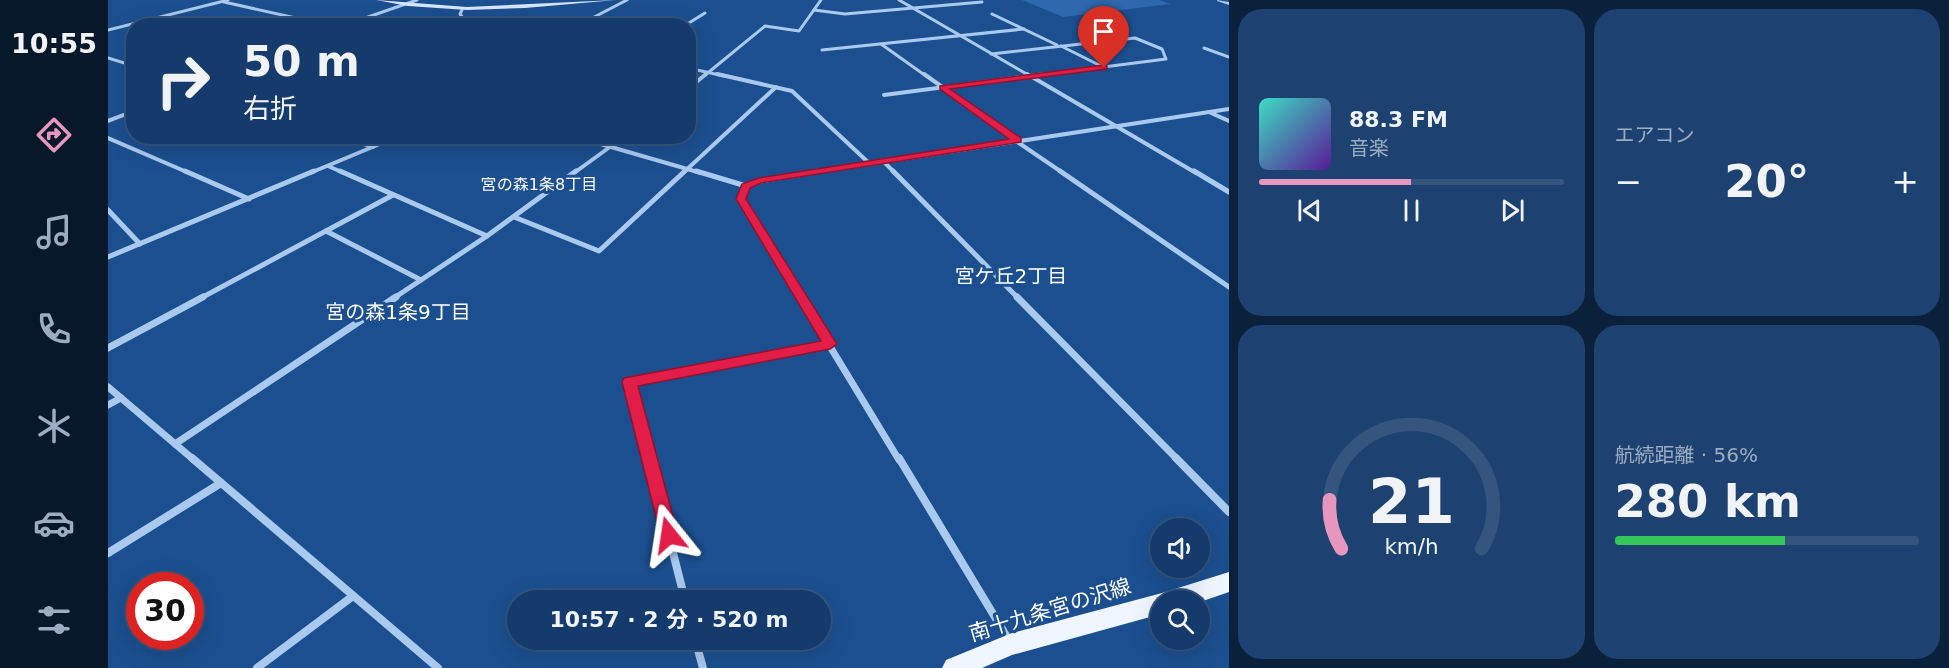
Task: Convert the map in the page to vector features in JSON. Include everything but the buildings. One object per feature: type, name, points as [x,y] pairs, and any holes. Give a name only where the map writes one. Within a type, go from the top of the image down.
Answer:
[{"type":"main road","points":[[379,0],[402,5],[462,10],[613,0]]},
{"type":"main road","points":[[1203,590],[1229,582]]},
{"type":"main road","name":"南十九条宮の沢線","points":[[954,668],[1012,644],[1150,606]]},
{"type":"street","points":[[212,0],[295,18]]},
{"type":"street","points":[[156,18],[228,0]]},
{"type":"street","points":[[365,18],[417,0]]},
{"type":"street","points":[[592,18],[627,0]]},
{"type":"street","points":[[696,83],[765,26],[799,31],[821,0]]},
{"type":"street","points":[[899,0],[1229,192]]},
{"type":"street","points":[[1218,0],[1229,3]]},
{"type":"street","points":[[814,10],[845,14],[982,2]]},
{"type":"street","points":[[462,10],[460,14],[463,18]]},
{"type":"street","points":[[696,19],[705,13]]},
{"type":"street","points":[[993,14],[1104,68]]},
{"type":"street","points":[[108,30],[126,26]]},
{"type":"street","points":[[822,50],[1024,29]]},
{"type":"street","points":[[884,95],[1166,59],[1162,50],[1135,38],[991,54]]},
{"type":"street","points":[[880,44],[1229,287]]},
{"type":"street","points":[[1204,48],[1229,57]]},
{"type":"street","points":[[108,58],[126,64]]},
{"type":"street","points":[[696,69],[776,87],[797,94],[870,164]]},
{"type":"street","points":[[514,217],[598,251],[776,87]]},
{"type":"street","points":[[601,144],[746,186],[759,181],[870,164],[882,160],[1229,109]]},
{"type":"street","points":[[1209,112],[1229,121]]},
{"type":"street","points":[[108,121],[126,114]]},
{"type":"street","points":[[108,138],[249,199]]},
{"type":"street","points":[[364,144],[373,147]]},
{"type":"street","points":[[108,257],[380,144]]},
{"type":"street","points":[[175,444],[487,236],[615,144]]},
{"type":"street","points":[[882,160],[1229,512]]},
{"type":"street","points":[[328,166],[487,236]]},
{"type":"street","points":[[746,186],[741,199],[1012,644]]},
{"type":"street","points":[[108,348],[393,195]]},
{"type":"street","points":[[108,210],[140,244]]},
{"type":"street","points":[[326,231],[421,280]]},
{"type":"street","points":[[682,590],[630,382],[830,344]]},
{"type":"street","points":[[108,387],[438,668]]},
{"type":"street","points":[[108,405],[121,398]]},
{"type":"street","points":[[108,553],[221,483]]},
{"type":"street","points":[[257,668],[353,596]]},
{"type":"street","points":[[698,650],[703,668]]},
{"type":"shaded area","points":[[1022,0],[1159,0],[1171,4],[1063,17]]},
{"type":"district","name":"宮の森1条8丁目","points":[[539,184]]},
{"type":"district","name":"宮ケ丘2丁目","points":[[1011,276]]},
{"type":"district","name":"宮の森1条9丁目","points":[[398,312]]},
{"type":"route","points":[[669,535],[630,382],[830,344],[741,199],[746,186],[759,181],[870,164],[882,160],[1017,140],[943,87],[1104,68]]}]
